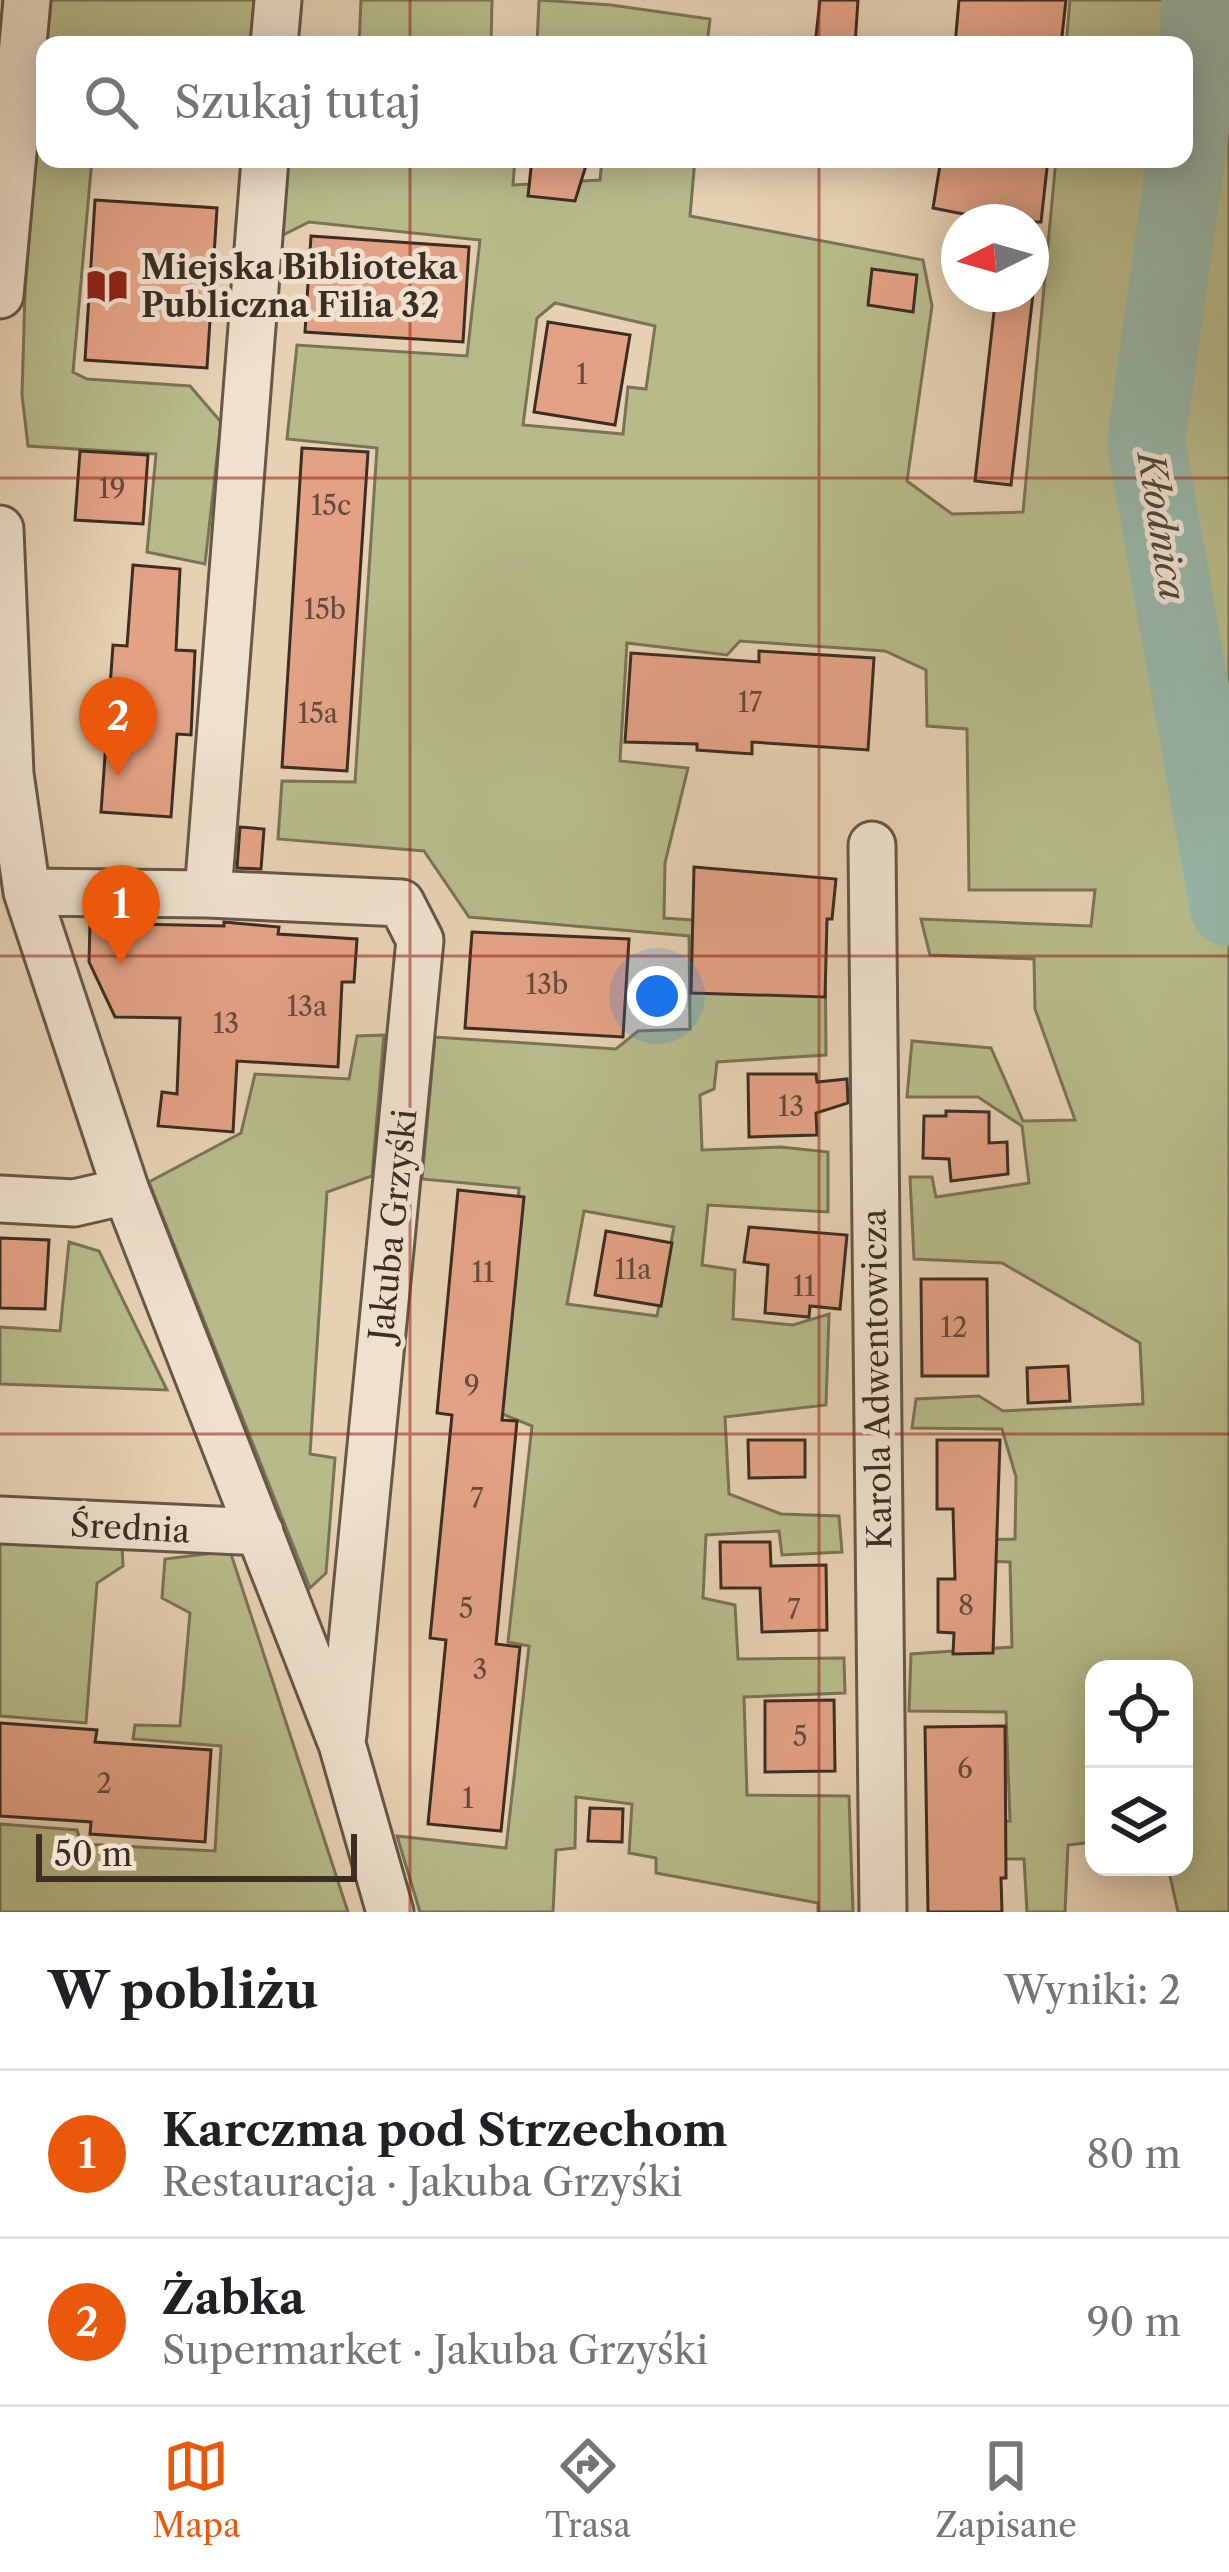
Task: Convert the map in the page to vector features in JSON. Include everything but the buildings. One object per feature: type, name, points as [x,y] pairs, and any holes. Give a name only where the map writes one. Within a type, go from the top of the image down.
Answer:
[{"type":"street","points":[[0,295],[27,0]]},
{"type":"street","points":[[275,36],[278,0]]},
{"type":"street","points":[[208,894],[264,168]]},
{"type":"street","name":"Jakuba Grzyśki","points":[[0,529],[5,774],[27,892],[126,1191],[342,1744],[390,1912]]},
{"type":"street","name":"Karola Adwentowicza","points":[[872,845],[883,1912]]},
{"type":"street","name":"Jakuba Grzyśki","points":[[27,892],[401,903],[420,940],[342,1744]]},
{"type":"street","points":[[0,1199],[74,1203],[126,1191]]},
{"type":"street","name":"Średnia","points":[[0,1520],[260,1532]]},
{"type":"green space","points":[[48,0],[261,0],[257,36],[45,36]]},
{"type":"green space","points":[[361,0],[492,0],[491,36],[359,36]]},
{"type":"green space","points":[[539,0],[710,19],[708,36],[537,36]]},
{"type":"green space","points":[[1070,0],[1229,0],[1229,1912],[1178,1912],[1170,1876],[1193,1876],[1193,1660],[1085,1660],[1085,1843],[1068,1845],[1065,1912],[1027,1912],[1024,1859],[934,1858],[927,1830],[1010,1821],[1006,1712],[909,1711],[911,1654],[1012,1647],[1010,1562],[980,1561],[973,1540],[1015,1539],[1016,1477],[1002,1429],[912,1428],[916,1399],[979,1396],[1003,1411],[1143,1404],[1140,1343],[1002,1263],[914,1259],[910,1177],[932,1177],[936,1197],[1029,1183],[1022,1126],[978,1097],[907,1097],[912,1041],[991,1048],[1023,1121],[1075,1120],[1035,1009],[1034,959],[930,955],[921,919],[1091,926],[1095,890],[969,890],[967,729],[927,726],[926,670],[885,651],[740,641],[727,655],[627,643],[620,761],[688,768],[665,863],[664,918],[825,929],[826,1055],[717,1062],[714,1089],[700,1095],[702,1150],[781,1147],[828,1152],[828,1212],[708,1205],[702,1265],[735,1270],[733,1319],[793,1325],[829,1314],[826,1405],[725,1417],[729,1494],[781,1514],[839,1516],[842,1552],[782,1555],[779,1531],[706,1535],[703,1598],[735,1605],[738,1659],[844,1658],[845,1693],[744,1697],[747,1795],[849,1796],[853,1912],[818,1912],[818,1903],[656,1873],[656,1858],[629,1853],[632,1804],[576,1797],[575,1848],[556,1850],[553,1912],[420,1912],[397,1836],[506,1848],[529,1646],[508,1642],[532,1426],[500,1413],[519,1188],[422,1179],[435,1037],[616,1049],[638,1031],[690,1029],[689,936],[469,917],[424,851],[278,839],[282,781],[355,782],[377,448],[287,439],[297,345],[467,356],[480,240],[309,222],[283,235],[286,168],[514,168],[513,185],[600,180],[601,168],[694,168],[690,216],[923,260],[932,306],[907,481],[952,514],[1023,512],[1042,312],[1049,312],[1055,168],[1193,168],[1193,36],[1067,36]],"holes":[[[555,303],[655,326],[646,389],[628,387],[623,434],[523,425],[537,318]],[[584,1211],[674,1227],[657,1316],[567,1304]]]},
{"type":"green space","points":[[36,152],[36,168],[91,168],[73,372],[87,379],[190,386],[221,422],[205,564],[147,552],[156,454],[28,446],[22,395]]},
{"type":"green space","points":[[384,1035],[372,1176],[327,1192],[310,1454],[335,1458],[326,1573],[310,1588],[149,1182],[241,1133],[255,1074],[349,1079],[357,1036]]},
{"type":"green space","points":[[69,1242],[99,1251],[167,1390],[0,1384],[0,1327],[60,1331]]},
{"type":"green space","points":[[0,1535],[122,1544],[123,1566],[97,1583],[86,1723],[0,1716]]},
{"type":"green space","points":[[230,1551],[348,1912],[0,1912],[0,1824],[77,1830],[81,1844],[215,1851],[221,1746],[133,1739],[135,1725],[180,1726],[190,1613],[162,1598],[165,1559]]},
{"type":"waterway","name":"Kłodnica","points":[[1193,107],[1200,0]]},
{"type":"waterway","name":"Kłodnica","points":[[1184,168],[1146,442],[1229,907]]},
{"type":"place","name":"Miejska Biblioteka Publiczna Filia 32","points":[[107,286]]},
{"type":"place","name":"Żabka","points":[[118,776]]},
{"type":"place","name":"Karczma pod Strzechom","points":[[121,964]]}]
